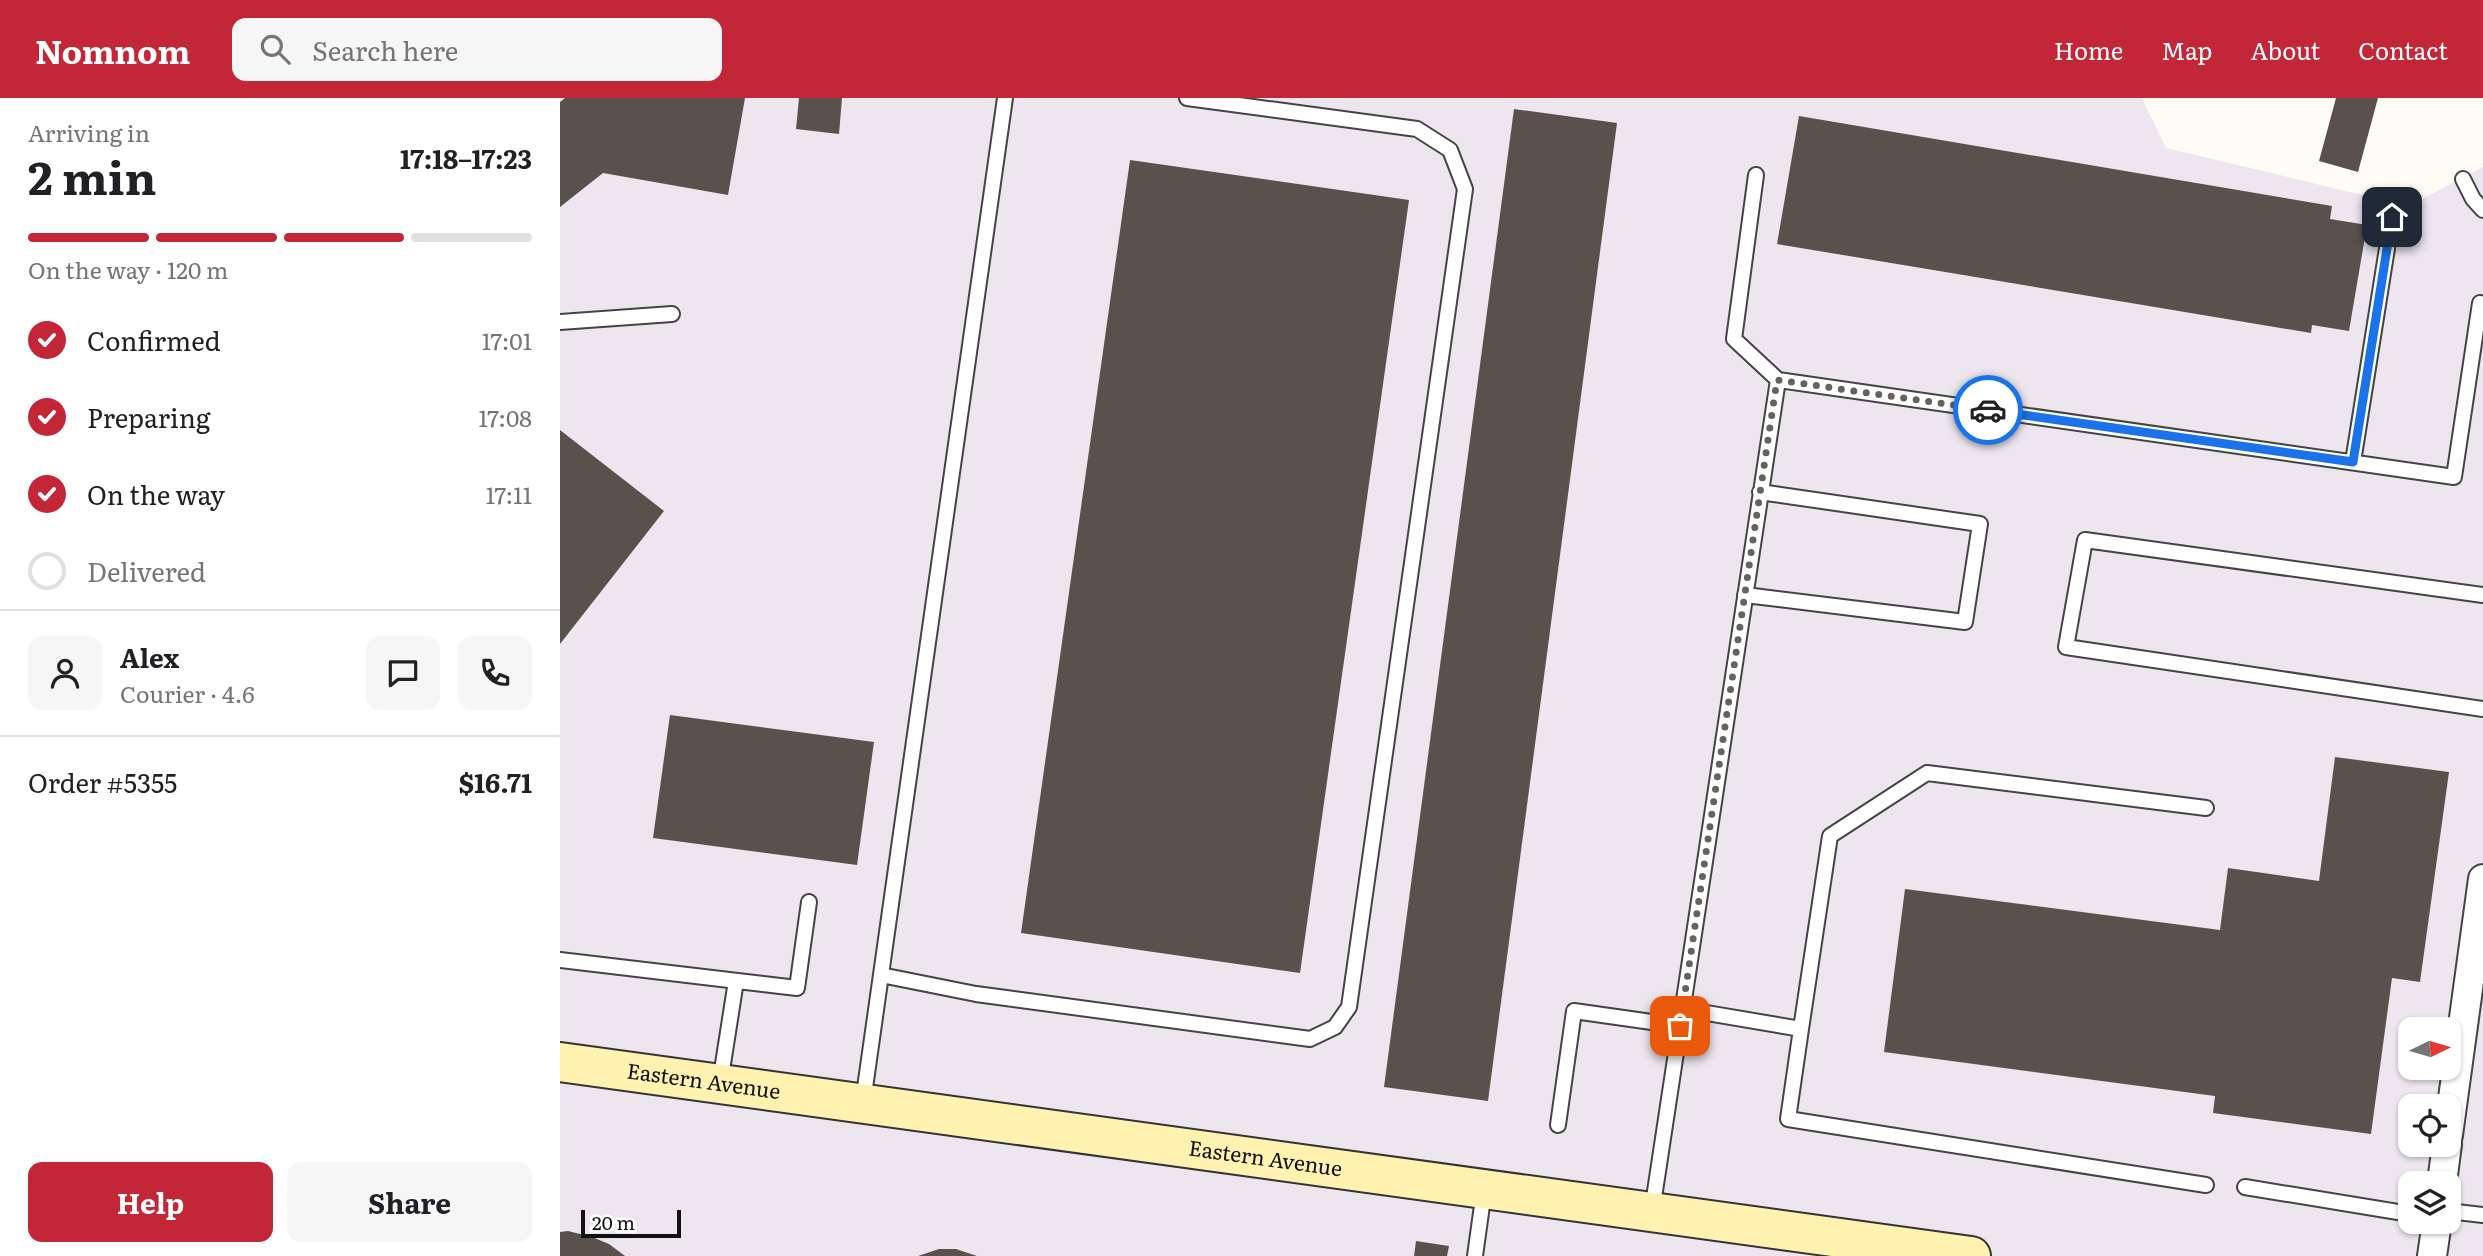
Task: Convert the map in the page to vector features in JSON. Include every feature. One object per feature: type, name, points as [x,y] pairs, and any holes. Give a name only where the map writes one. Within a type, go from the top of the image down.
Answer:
[{"type":"main road","name":"Eastern Avenue","points":[[560,1062],[1970,1256]]},
{"type":"street","points":[[2454,1094],[2483,879]]},
{"type":"street","points":[[2432,1256],[2435,1234]]},
{"type":"lane","points":[[863,1103],[1005,98]]},
{"type":"lane","points":[[881,975],[976,994],[1310,1039],[1335,1027],[1349,1007],[1465,189],[1450,150],[1417,129],[1187,98]]},
{"type":"lane","points":[[1756,175],[1734,340],[1777,380],[2454,477],[2480,303]]},
{"type":"lane","points":[[2463,179],[2473,199],[2483,210]]},
{"type":"lane","points":[[2353,462],[2392,217]]},
{"type":"lane","points":[[560,322],[672,314]]},
{"type":"lane","points":[[1652,1212],[1777,380]]},
{"type":"lane","points":[[1745,595],[1965,622],[1980,524],[1760,492]]},
{"type":"lane","points":[[2483,596],[2085,540],[2066,647],[2483,709]]},
{"type":"lane","points":[[2206,808],[1927,773],[1830,836],[1788,1119],[2206,1185]]},
{"type":"lane","points":[[560,960],[797,988],[809,902]]},
{"type":"lane","points":[[720,1084],[736,981]]},
{"type":"lane","points":[[1683,1009],[1801,1029]]},
{"type":"lane","points":[[1558,1125],[1574,1011],[1680,1026]]},
{"type":"lane","points":[[2245,1187],[2398,1212]]},
{"type":"lane","points":[[1475,1256],[1485,1189]]},
{"type":"lane","points":[[2461,1212],[2483,1215]]},
{"type":"shaded area","points":[[560,98],[2142,98],[2166,148],[2409,206],[2483,167],[2483,1256],[560,1256]]},
{"type":"building","points":[[565,98],[745,98],[728,195],[603,173],[560,207],[560,102]]},
{"type":"building","points":[[799,98],[842,98],[839,134],[796,129]]},
{"type":"building","points":[[2336,98],[2378,98],[2358,172],[2319,161]]},
{"type":"building","points":[[1514,109],[1617,123],[1488,1101],[1384,1087]]},
{"type":"building","points":[[1799,116],[2332,206],[2330,219],[2367,225],[2349,331],[2312,325],[2311,333],[1777,244]]},
{"type":"building","points":[[1130,160],[1409,200],[1300,973],[1021,933]]},
{"type":"building","points":[[560,430],[664,511],[560,644]]},
{"type":"building","points":[[670,715],[874,742],[857,865],[653,838]]},
{"type":"building","points":[[2335,757],[2449,772],[2420,982],[2392,978],[2371,1134],[2213,1113],[2215,1096],[1884,1052],[1905,889],[2220,930],[2228,868],[2319,881]]},
{"type":"building","points":[[568,1231],[609,1244],[625,1256],[560,1256],[560,1232]]},
{"type":"building","points":[[1416,1241],[1449,1246],[1447,1256],[1414,1256]]},
{"type":"building","points":[[939,1249],[956,1249],[977,1256],[918,1256]]},
{"type":"way so far","points":[[1680,1026],[1777,380],[1988,410]]},
{"type":"route","points":[[1988,410],[2353,462],[2392,217]]}]
